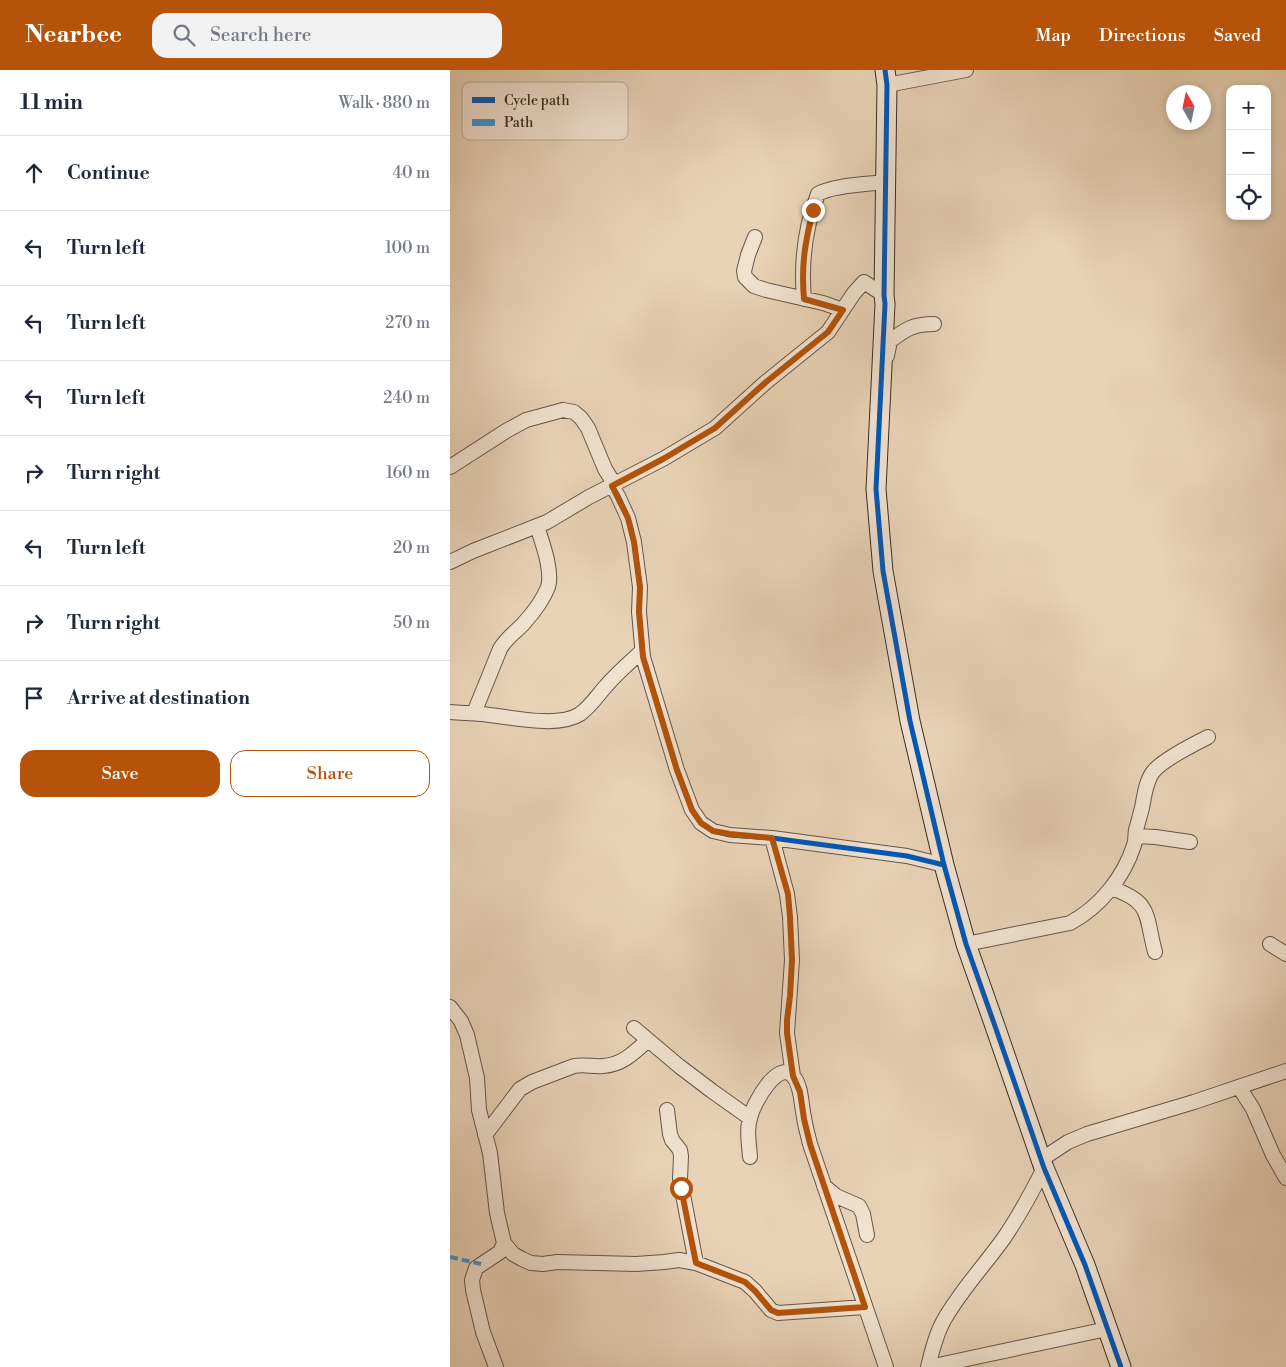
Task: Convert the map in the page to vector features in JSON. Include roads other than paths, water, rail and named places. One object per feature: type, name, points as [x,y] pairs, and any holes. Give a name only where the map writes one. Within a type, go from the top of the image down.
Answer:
[{"type":"street","points":[[966,70],[886,78],[884,295],[886,304],[876,489],[883,571],[910,722],[944,865],[966,944],[1043,1163],[1085,1265],[1121,1367]]},
{"type":"street","points":[[804,299],[803,263],[806,238],[818,194],[822,191],[886,182]]},
{"type":"street","points":[[755,237],[744,271],[745,277],[754,286],[843,310]]},
{"type":"street","points":[[450,562],[547,522],[663,459],[715,428],[766,382],[828,332],[854,293],[864,282],[884,295]]},
{"type":"street","points":[[882,377],[890,341],[910,327],[921,324],[934,324]]},
{"type":"street","points":[[450,467],[526,420],[563,410],[574,412],[588,428],[628,518],[634,542],[640,587],[639,612],[643,657],[677,770],[692,810],[701,823],[713,831],[730,834],[906,856],[944,865]]},
{"type":"street","points":[[474,714],[504,641],[520,628],[548,587],[548,566],[537,526]]},
{"type":"street","points":[[450,712],[536,721],[563,720],[578,715],[594,702],[618,672],[642,651]]},
{"type":"street","points":[[966,944],[1070,923],[1084,915],[1111,888],[1126,865],[1135,843],[1147,785],[1153,772],[1166,761],[1208,737]]},
{"type":"street","points":[[1136,836],[1190,842]]},
{"type":"street","points":[[772,838],[788,894],[792,960],[787,1033],[793,1076],[800,1092],[810,1144],[886,1367]]},
{"type":"street","points":[[1111,888],[1128,894],[1141,904],[1146,911],[1155,952]]},
{"type":"street","points":[[1270,944],[1286,954]]},
{"type":"street","points":[[450,1007],[461,1021],[467,1035],[477,1078],[479,1110],[490,1153],[497,1213],[504,1243],[513,1254],[522,1259],[543,1264],[557,1262],[636,1264],[679,1260],[696,1263],[745,1282],[771,1310],[778,1313],[865,1307]]},
{"type":"street","points":[[634,1028],[712,1092],[750,1118]]},
{"type":"street","points":[[485,1135],[510,1100],[520,1089],[532,1082],[574,1066],[613,1065],[621,1062],[648,1040]]},
{"type":"street","points":[[1107,1329],[930,1367],[934,1344],[944,1320],[1004,1238],[1028,1198],[1043,1163],[1068,1142],[1087,1134],[1286,1071]]},
{"type":"street","points":[[750,1157],[748,1132],[750,1118],[758,1098],[766,1085],[774,1077],[782,1072],[787,1072],[793,1076]]},
{"type":"street","points":[[1239,1087],[1286,1178]]},
{"type":"street","points":[[667,1110],[670,1134],[680,1150],[680,1179],[696,1263]]},
{"type":"street","points":[[824,1186],[836,1196],[860,1206],[864,1214],[867,1235]]},
{"type":"street","points":[[496,1367],[483,1332],[472,1280],[476,1268],[500,1252],[504,1243]]}]
